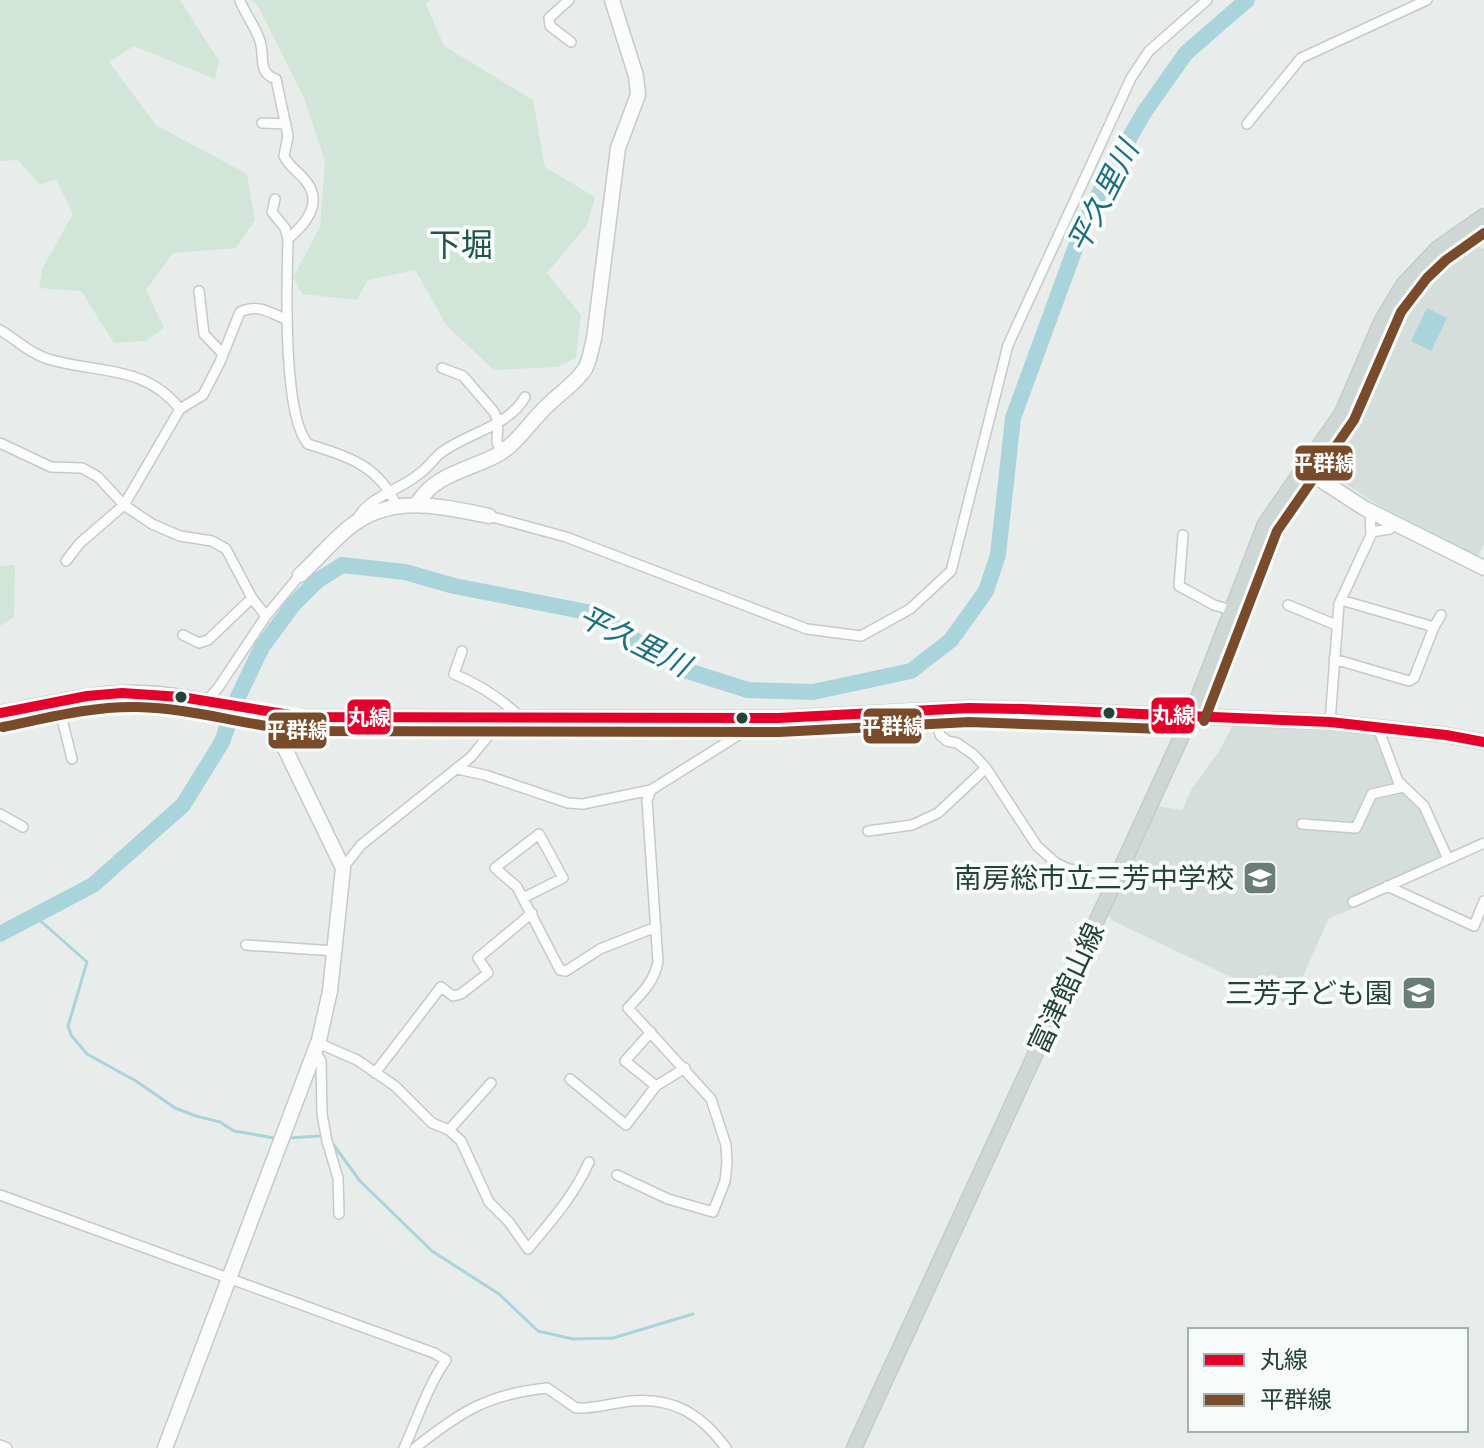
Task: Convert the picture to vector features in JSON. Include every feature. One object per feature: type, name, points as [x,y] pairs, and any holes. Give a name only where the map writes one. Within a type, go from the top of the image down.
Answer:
[{"type":"main road","name":"富津館山線","points":[[854,1448],[1191,716],[1265,524],[1342,413],[1381,322],[1403,285],[1437,249],[1484,216]]},
{"type":"street","points":[[569,0],[549,18],[550,26],[571,42]]},
{"type":"street","points":[[417,504],[434,483],[501,452],[547,405],[576,381],[587,365],[594,339],[618,148],[638,95],[636,76],[612,0]]},
{"type":"street","points":[[275,199],[272,212],[285,228],[288,239],[285,319],[294,405],[302,437],[308,444],[368,467],[394,499],[489,516],[566,537],[807,629],[861,636],[910,609],[951,571],[1008,345],[1131,78],[1149,51],[1207,0]]},
{"type":"street","points":[[1247,124],[1301,58],[1427,0]]},
{"type":"street","points":[[240,1],[260,42],[263,68],[269,77],[276,79],[280,88],[288,136],[284,156],[292,171],[302,176],[311,188],[312,203],[306,225],[288,239]]},
{"type":"street","points":[[262,123],[286,124]]},
{"type":"street","points":[[199,291],[204,334],[223,354]]},
{"type":"street","points":[[66,561],[80,543],[124,505],[180,409],[203,395],[240,312],[251,307],[285,319]]},
{"type":"street","points":[[0,330],[29,351],[49,359],[131,375],[157,385],[180,409]]},
{"type":"street","points":[[442,368],[463,376],[494,412],[501,452]]},
{"type":"street","points":[[210,702],[266,616],[300,575],[355,523],[394,499],[442,452],[506,418],[525,397]]},
{"type":"street","points":[[0,443],[51,467],[82,468],[98,477],[124,505],[152,524],[180,536],[212,541],[226,549],[252,598],[266,616]]},
{"type":"street","points":[[1304,469],[1370,511],[1484,568]]},
{"type":"street","points":[[1330,722],[1336,625],[1341,600],[1371,532],[1370,511]]},
{"type":"street","points":[[1371,532],[1390,529],[1395,523]]},
{"type":"street","points":[[1183,535],[1179,586],[1214,605],[1231,610]]},
{"type":"street","points":[[183,635],[199,643],[208,640],[252,598]]},
{"type":"street","points":[[1341,600],[1434,627]]},
{"type":"street","points":[[1288,605],[1336,625]]},
{"type":"street","points":[[1334,659],[1409,681],[1414,678],[1441,615]]},
{"type":"street","points":[[462,651],[454,674],[496,696],[521,718]]},
{"type":"street","points":[[0,713],[139,693],[210,702],[274,715],[754,717],[1023,709],[1330,722],[1484,742]]},
{"type":"street","points":[[58,703],[72,759]]},
{"type":"street","points":[[935,710],[940,735],[974,755],[986,768],[1037,846],[1056,863],[1093,874],[1118,876]]},
{"type":"street","points":[[165,1448],[316,1047],[330,991],[343,868],[273,724],[274,715]]},
{"type":"street","points":[[457,769],[485,775],[568,803],[583,804],[651,790],[747,729],[754,717]]},
{"type":"street","points":[[343,868],[361,845],[471,757],[503,718]]},
{"type":"street","points":[[1378,728],[1403,787],[1424,806],[1448,859]]},
{"type":"street","points":[[868,831],[912,825],[938,813],[986,768]]},
{"type":"street","points":[[1302,824],[1356,828],[1372,794],[1403,787]]},
{"type":"street","points":[[617,1175],[668,1199],[713,1212],[725,1181],[726,1145],[711,1099],[628,1008],[649,987],[656,975],[658,962],[647,800],[651,790]]},
{"type":"street","points":[[0,814],[23,827]]},
{"type":"street","points":[[523,898],[563,878],[539,834],[495,868],[517,887],[560,970],[566,971],[600,949],[656,927]]},
{"type":"street","points":[[1353,902],[1484,843]]},
{"type":"street","points":[[1387,886],[1474,926],[1484,901]]},
{"type":"street","points":[[375,1073],[441,987],[453,996],[488,973],[478,958],[532,913]]},
{"type":"street","points":[[246,945],[335,951]]},
{"type":"street","points":[[651,1032],[625,1061],[656,1086]]},
{"type":"street","points":[[316,1047],[357,1060],[395,1086],[432,1123],[449,1130],[461,1141],[489,1202],[509,1222],[528,1249],[567,1203],[589,1162]]},
{"type":"street","points":[[316,1047],[321,1061],[322,1114],[338,1178],[339,1214]]},
{"type":"street","points":[[570,1079],[626,1125],[656,1086],[685,1068]]},
{"type":"street","points":[[449,1130],[491,1083]]},
{"type":"street","points":[[0,1195],[446,1360],[426,1391],[404,1448]]},
{"type":"street","points":[[415,1448],[457,1415],[482,1402],[547,1388],[576,1408],[633,1401],[670,1404],[689,1410],[710,1427],[726,1448]]},
{"type":"street","points":[[0,1445],[7,1448]]},
{"type":"shaded area","points":[[1470,242],[1484,249],[1484,544],[1478,556],[1378,505],[1328,472],[1409,305],[1439,266]]},
{"type":"shaded area","name":"南房総市立三芳中学校","points":[[1234,723],[1373,733],[1400,790],[1421,809],[1441,857],[1350,899],[1352,909],[1329,918],[1290,1005],[1111,920],[1109,915],[1156,806],[1182,810],[1192,788],[1218,753]]},
{"type":"green space","points":[[0,0],[180,0],[219,61],[215,79],[134,46],[109,62],[156,125],[247,174],[255,220],[236,248],[173,253],[146,290],[164,328],[146,341],[114,343],[81,291],[39,288],[42,269],[73,214],[56,179],[40,185],[18,160],[0,161]]},
{"type":"green space","points":[[252,0],[430,0],[426,4],[444,46],[533,100],[545,167],[595,197],[587,225],[547,273],[581,315],[576,358],[558,367],[494,370],[447,326],[415,270],[368,280],[357,300],[302,294],[293,277],[320,227],[325,161],[304,98],[258,6]]},
{"type":"green space","points":[[15,565],[14,617],[0,626],[0,566]]},
{"type":"water","points":[[1427,308],[1447,318],[1431,351],[1411,341]]},
{"type":"waterway","name":"平久里川","points":[[0,934],[93,885],[183,805],[222,742],[237,699],[262,647],[293,605],[317,581],[342,565],[405,572],[454,586],[592,613],[681,669],[748,690],[813,692],[911,671],[951,640],[986,591],[998,555],[1013,418],[1084,224],[1112,168],[1145,111],[1186,53],[1247,0]]},
{"type":"waterway","points":[[35,916],[87,962],[68,1026],[71,1035],[87,1054],[136,1081],[175,1108],[220,1122],[234,1131],[274,1138]]},
{"type":"waterway","points":[[288,1138],[320,1136]]},
{"type":"waterway","points":[[332,1143],[360,1181],[432,1251],[499,1294],[538,1331],[573,1339],[613,1338],[693,1314]]},
{"type":"transit line","name":"平群線","points":[[1204,721],[1277,531],[1354,420],[1401,312],[1427,278],[1484,233]]},
{"type":"transit line","name":"丸線","points":[[0,713],[87,696],[122,693],[181,697],[303,717],[779,718],[969,708],[1023,709],[1330,722],[1484,742]]},
{"type":"transit line","name":"平群線","points":[[3,727],[86,711],[137,707],[179,710],[303,731],[779,732],[969,722],[1190,730]]},
{"type":"place","name":"南房総市立三芳中学校","points":[[1260,878]]},
{"type":"place","name":"三芳子ども園","points":[[1419,993]]},
{"type":"district","name":"下堀","points":[[461,245]]}]
